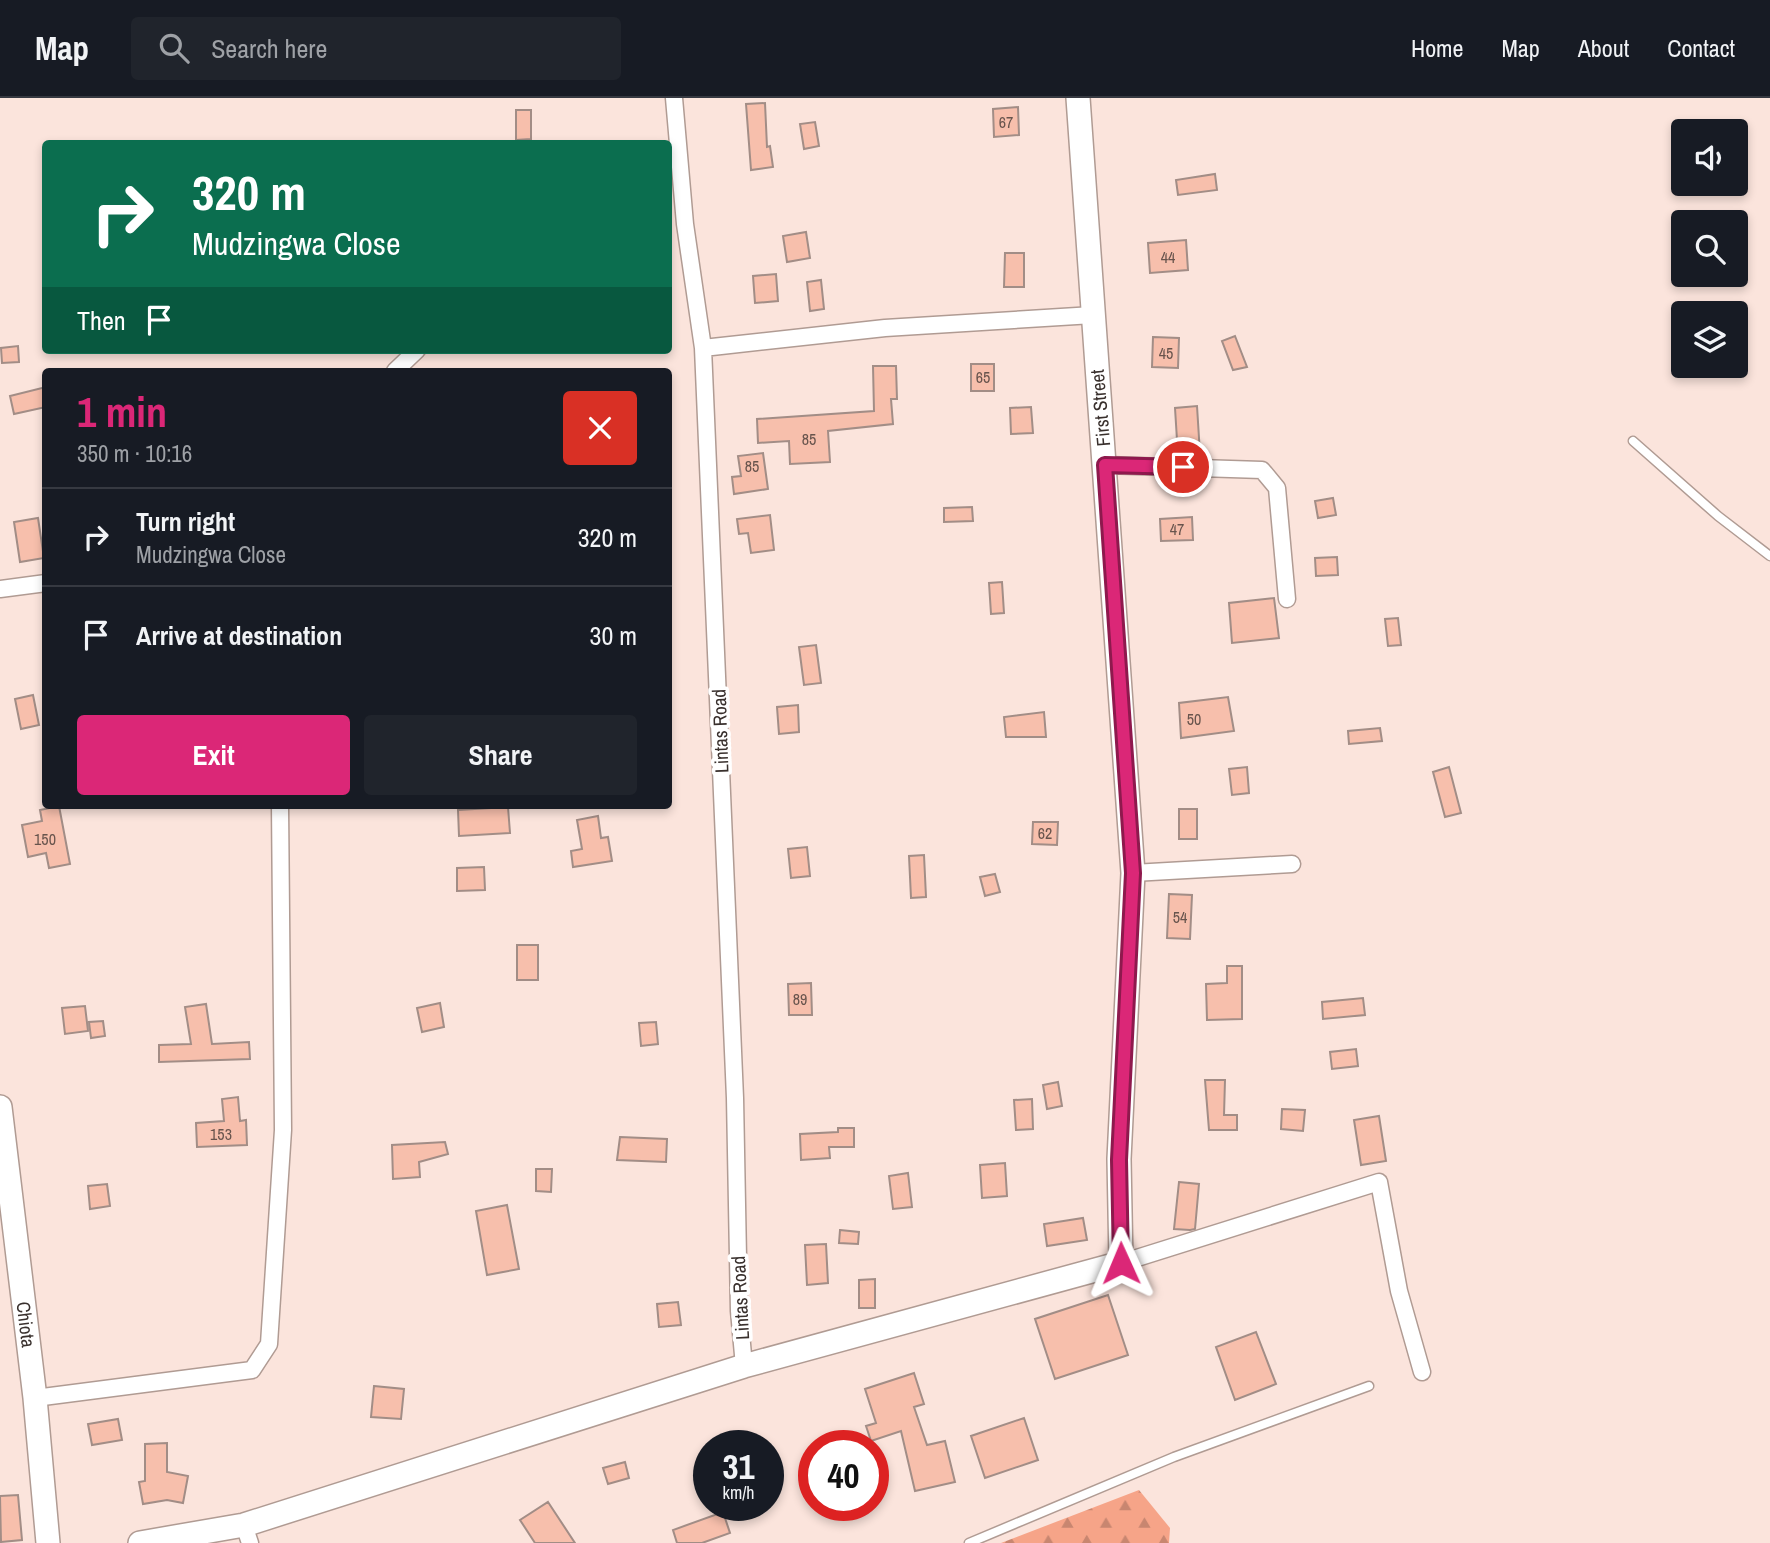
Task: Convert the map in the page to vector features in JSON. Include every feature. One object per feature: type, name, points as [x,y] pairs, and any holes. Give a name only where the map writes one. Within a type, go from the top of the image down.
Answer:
[{"type":"street","name":"Lintas Road","points":[[674,98],[677,224],[703,348],[736,1098],[739,1311],[744,1366]]},
{"type":"street","name":"First Street","points":[[1078,98],[1133,873],[1119,1160],[1121,1263]]},
{"type":"street","points":[[703,348],[885,328],[1093,315]]},
{"type":"street","points":[[398,368],[413,354]]},
{"type":"street","points":[[1105,465],[1262,470],[1277,488],[1287,599]]},
{"type":"street","points":[[0,589],[42,584]]},
{"type":"street","points":[[35,1398],[252,1370],[269,1344],[283,1130],[280,809]]},
{"type":"street","points":[[1133,873],[1292,864]]},
{"type":"street","name":"Chiota","points":[[0,1107],[35,1398],[48,1543]]},
{"type":"street","points":[[139,1543],[247,1534],[744,1366],[1121,1263],[1379,1182],[1399,1291],[1422,1372]]},
{"type":"lane","points":[[1633,440],[1718,516],[1770,556]]},
{"type":"lane","points":[[969,1543],[1174,1457],[1369,1386]]},
{"type":"green space","points":[[1139,1490],[1170,1528],[1169,1543],[1001,1543]]},
{"type":"building","points":[[765,103],[767,147],[770,146],[773,167],[751,170],[746,104]]},
{"type":"building","points":[[1018,107],[1019,135],[994,137],[993,109]]},
{"type":"building","points":[[516,110],[531,110],[531,139],[516,140]]},
{"type":"building","points":[[815,122],[819,146],[804,149],[800,124]]},
{"type":"building","points":[[1215,174],[1217,190],[1178,195],[1176,180]]},
{"type":"building","points":[[806,232],[810,258],[787,262],[783,236]]},
{"type":"building","points":[[1186,240],[1188,270],[1150,273],[1148,243]]},
{"type":"building","points":[[1005,253],[1024,253],[1024,287],[1004,287]]},
{"type":"building","points":[[776,274],[778,301],[755,303],[753,276]]},
{"type":"building","points":[[821,280],[824,309],[810,311],[807,282]]},
{"type":"building","points":[[1235,336],[1247,367],[1233,370],[1222,341]]},
{"type":"building","points":[[1153,337],[1179,338],[1178,368],[1152,367]]},
{"type":"building","points":[[18,346],[19,362],[2,363],[1,348]]},
{"type":"building","points":[[971,364],[994,364],[994,391],[971,391]]},
{"type":"building","points":[[873,366],[896,366],[897,399],[891,399],[893,424],[828,431],[830,462],[790,464],[789,441],[758,443],[757,419],[874,411]]},
{"type":"building","points":[[42,388],[42,408],[14,414],[10,396]]},
{"type":"building","points":[[1197,406],[1200,454],[1178,456],[1175,408]]},
{"type":"building","points":[[1031,407],[1033,433],[1011,434],[1010,408]]},
{"type":"building","points":[[763,453],[768,489],[734,494],[732,477],[741,476],[738,456]]},
{"type":"building","points":[[1333,498],[1336,515],[1318,518],[1315,501]]},
{"type":"building","points":[[972,507],[973,521],[944,522],[944,508]]},
{"type":"building","points":[[770,515],[774,550],[751,553],[748,533],[739,534],[737,519]]},
{"type":"building","points":[[1192,517],[1193,540],[1161,541],[1160,519]]},
{"type":"building","points":[[38,518],[42,558],[20,562],[14,522]]},
{"type":"building","points":[[1337,557],[1338,575],[1316,576],[1315,558]]},
{"type":"building","points":[[1002,582],[1004,613],[991,614],[989,583]]},
{"type":"building","points":[[1274,598],[1279,638],[1232,643],[1229,603]]},
{"type":"building","points":[[1398,618],[1401,645],[1388,646],[1385,619]]},
{"type":"building","points":[[816,645],[821,683],[804,685],[799,647]]},
{"type":"building","points":[[33,695],[39,725],[21,729],[15,699]]},
{"type":"building","points":[[1228,697],[1234,731],[1181,738],[1179,703]]},
{"type":"building","points":[[798,705],[799,732],[779,734],[777,707]]},
{"type":"building","points":[[1044,712],[1046,737],[1006,737],[1004,717]]},
{"type":"building","points":[[1380,728],[1382,741],[1349,744],[1348,731]]},
{"type":"building","points":[[1247,767],[1249,793],[1232,795],[1229,769]]},
{"type":"building","points":[[1449,767],[1461,813],[1445,817],[1433,772]]},
{"type":"building","points":[[60,809],[70,864],[49,868],[46,853],[28,857],[22,825],[42,821],[40,810]]},
{"type":"building","points":[[508,809],[510,833],[459,836],[458,810]]},
{"type":"building","points":[[1179,809],[1197,809],[1197,839],[1179,839]]},
{"type":"building","points":[[598,816],[601,838],[608,837],[612,861],[573,867],[571,851],[582,849],[577,820]]},
{"type":"building","points":[[1033,822],[1058,822],[1057,845],[1032,844]]},
{"type":"building","points":[[807,847],[810,876],[791,878],[788,849]]},
{"type":"building","points":[[924,855],[926,897],[911,898],[909,856]]},
{"type":"building","points":[[484,867],[485,890],[457,891],[457,868]]},
{"type":"building","points":[[995,874],[1000,892],[985,896],[980,877]]},
{"type":"building","points":[[1169,894],[1192,895],[1190,939],[1167,938]]},
{"type":"building","points":[[517,945],[538,945],[538,980],[517,980]]},
{"type":"building","points":[[1227,966],[1242,966],[1242,1019],[1207,1020],[1206,984],[1227,983]]},
{"type":"building","points":[[811,983],[812,1015],[789,1015],[788,984]]},
{"type":"building","points":[[1363,998],[1365,1015],[1323,1019],[1322,1002]]},
{"type":"building","points":[[440,1003],[444,1027],[422,1032],[417,1008]]},
{"type":"building","points":[[206,1004],[212,1044],[249,1042],[250,1059],[159,1062],[159,1045],[191,1044],[185,1007]]},
{"type":"building","points":[[85,1006],[88,1031],[65,1034],[62,1008]]},
{"type":"building","points":[[103,1021],[105,1036],[91,1038],[89,1022]]},
{"type":"building","points":[[656,1022],[658,1044],[641,1046],[639,1023]]},
{"type":"building","points":[[1356,1049],[1358,1066],[1332,1069],[1330,1052]]},
{"type":"building","points":[[1205,1080],[1225,1080],[1224,1115],[1237,1115],[1237,1130],[1209,1130]]},
{"type":"building","points":[[1058,1082],[1062,1106],[1047,1109],[1043,1085]]},
{"type":"building","points":[[238,1097],[240,1121],[246,1120],[247,1145],[197,1147],[196,1123],[224,1121],[222,1099]]},
{"type":"building","points":[[1032,1099],[1033,1129],[1016,1130],[1014,1100]]},
{"type":"building","points":[[1282,1109],[1305,1110],[1303,1131],[1281,1129]]},
{"type":"building","points":[[1379,1116],[1386,1161],[1361,1165],[1354,1120]]},
{"type":"building","points":[[838,1128],[854,1128],[854,1147],[829,1147],[830,1158],[801,1160],[800,1134],[838,1132]]},
{"type":"building","points":[[620,1137],[667,1139],[666,1162],[617,1160]]},
{"type":"building","points":[[445,1142],[448,1154],[419,1162],[420,1177],[393,1179],[392,1145]]},
{"type":"building","points":[[1005,1163],[1007,1196],[982,1198],[980,1165]]},
{"type":"building","points":[[536,1169],[552,1169],[551,1192],[536,1191]]},
{"type":"building","points":[[908,1173],[912,1207],[893,1209],[889,1176]]},
{"type":"building","points":[[1179,1182],[1199,1184],[1195,1229],[1174,1229]]},
{"type":"building","points":[[107,1184],[110,1206],[90,1209],[88,1186]]},
{"type":"building","points":[[507,1205],[519,1269],[487,1275],[476,1211]]},
{"type":"building","points":[[1083,1218],[1087,1240],[1047,1246],[1044,1224]]},
{"type":"building","points":[[840,1230],[859,1232],[858,1244],[839,1243]]},
{"type":"building","points":[[826,1244],[828,1283],[807,1285],[805,1245]]},
{"type":"building","points":[[875,1279],[875,1308],[859,1308],[859,1280]]},
{"type":"building","points":[[1108,1295],[1128,1355],[1055,1379],[1035,1319]]},
{"type":"building","points":[[678,1302],[681,1325],[659,1327],[657,1304]]},
{"type":"building","points":[[1256,1332],[1276,1384],[1235,1400],[1216,1347]]},
{"type":"building","points":[[914,1373],[924,1404],[914,1407],[927,1445],[945,1441],[955,1482],[915,1491],[901,1431],[889,1435],[889,1430],[867,1430],[866,1426],[876,1423],[865,1389]]},
{"type":"building","points":[[374,1386],[404,1389],[401,1419],[371,1417]]},
{"type":"building","points":[[1024,1418],[1038,1460],[985,1478],[971,1436]]},
{"type":"building","points":[[118,1419],[122,1440],[92,1445],[88,1424]]},
{"type":"building","points":[[167,1443],[167,1472],[188,1476],[183,1503],[167,1500],[143,1504],[139,1482],[145,1481],[145,1444]]},
{"type":"building","points":[[625,1462],[629,1478],[608,1484],[603,1468]]},
{"type":"building","points":[[18,1495],[22,1540],[1,1542],[0,1496]]},
{"type":"building","points":[[548,1502],[575,1543],[535,1543],[520,1520]]},
{"type":"building","points":[[698,1521],[726,1521],[730,1533],[702,1543],[677,1543],[673,1530]]},
{"type":"route","points":[[1121,1263],[1119,1160],[1133,873],[1105,465],[1183,467]]}]
